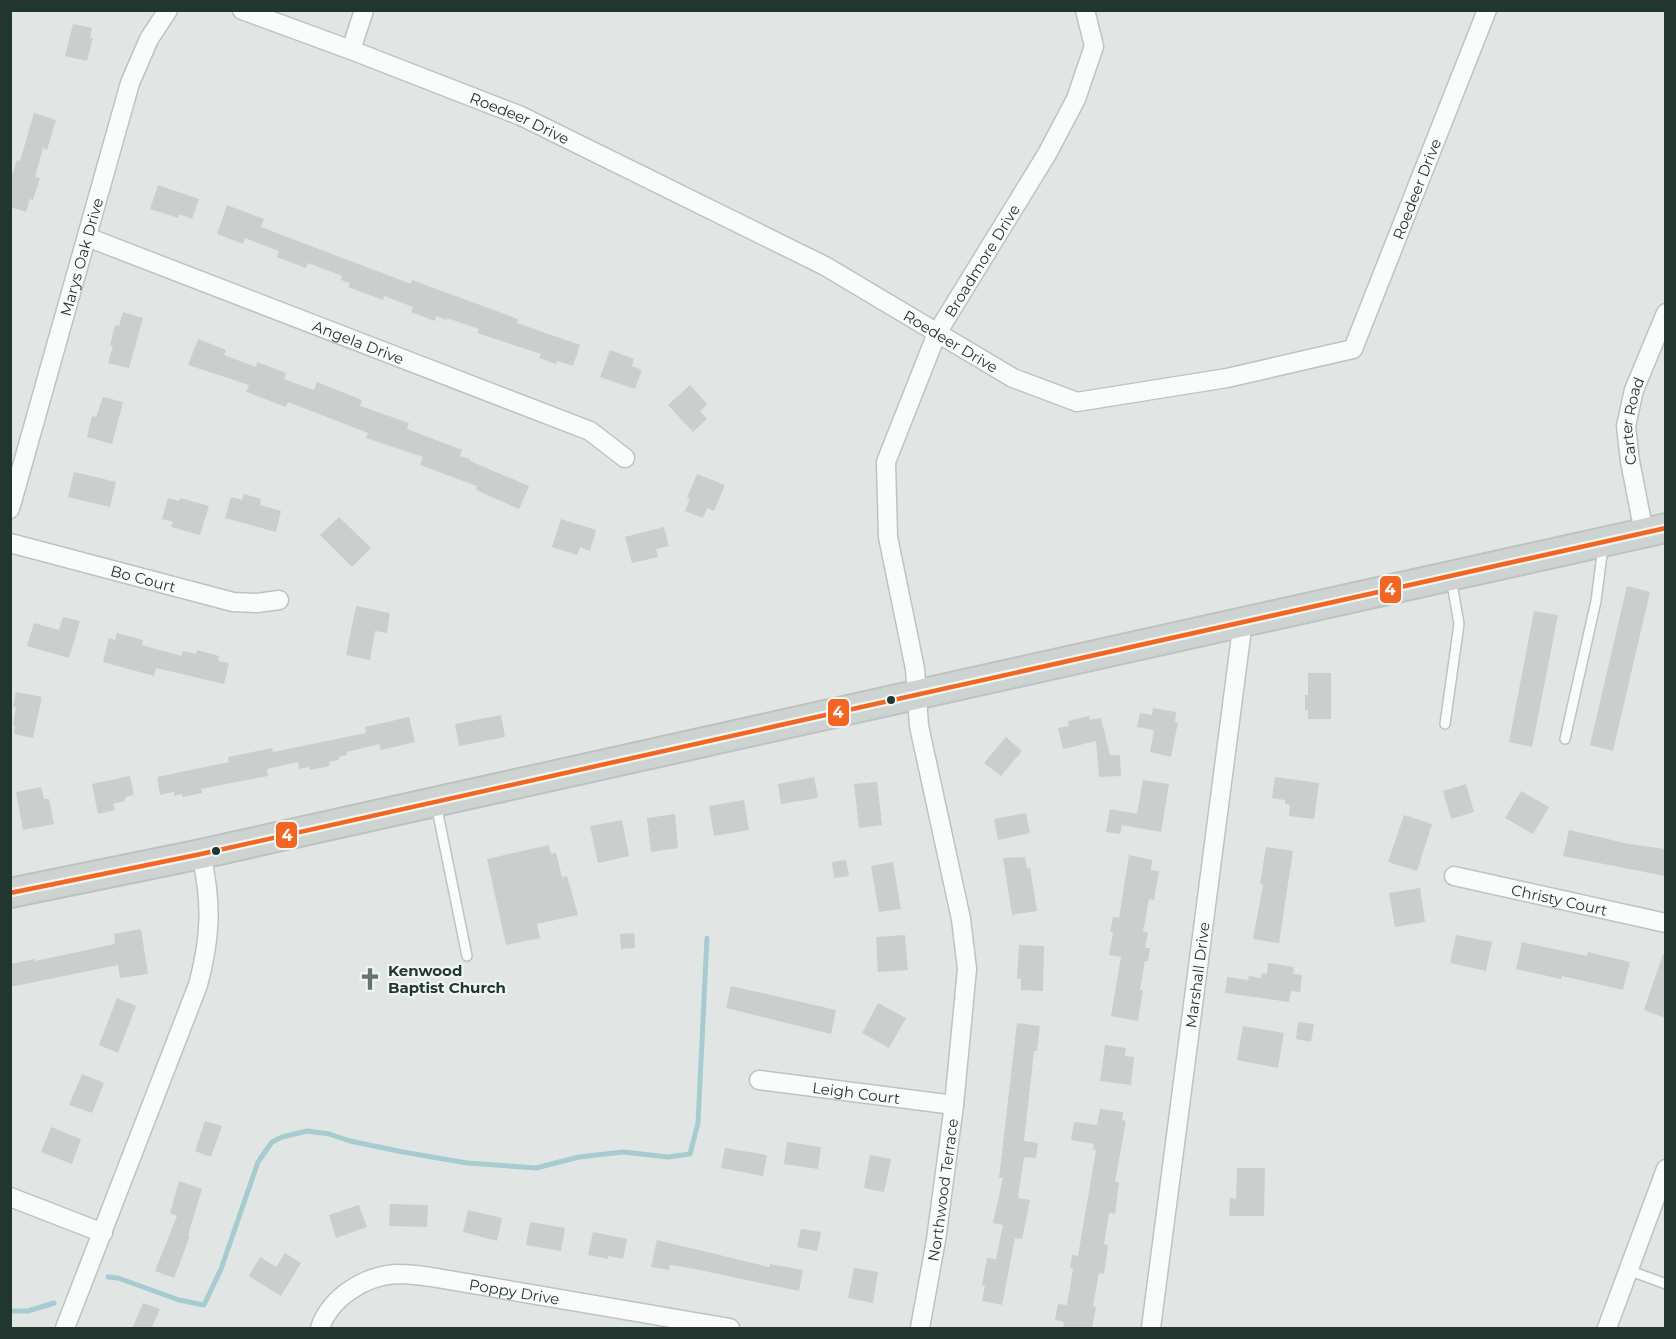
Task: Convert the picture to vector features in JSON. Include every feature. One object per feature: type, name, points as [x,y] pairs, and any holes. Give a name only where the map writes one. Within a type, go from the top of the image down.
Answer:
[{"type":"main road","points":[[10,893],[201,854],[1654,530]]},
{"type":"street","name":"Marys Oak Drive","points":[[10,509],[130,83],[149,39],[168,10]]},
{"type":"street","name":"Roedeer Drive","points":[[242,10],[521,116],[825,266],[1013,378],[1077,402],[1227,378],[1353,349],[1487,10]]},
{"type":"street","points":[[351,50],[364,10]]},
{"type":"street","name":"Broadmore Drive","points":[[915,696],[915,669],[888,537],[886,462],[937,333],[1047,154],[1076,99],[1094,46],[1085,10]]},
{"type":"street","name":"Angela Drive","points":[[87,237],[590,431],[625,458]]},
{"type":"street","name":"Carter Road","points":[[1654,530],[1630,461],[1626,426],[1634,390],[1665,313]]},
{"type":"street","name":"Bo Court","points":[[10,543],[233,602],[257,603],[279,600]]},
{"type":"street","name":"Marshall Drive","points":[[1151,1329],[1243,621]]},
{"type":"street","name":"Northwood Terrace","points":[[915,696],[919,726],[961,920],[966,956],[966,993],[954,1105],[936,1240],[920,1329]]},
{"type":"street","points":[[65,1329],[204,965],[209,893],[201,854]]},
{"type":"street","name":"Christy Court","points":[[1454,876],[1665,922]]},
{"type":"street","name":"Leigh Court","points":[[759,1080],[954,1105]]},
{"type":"street","points":[[1607,1329],[1665,1169]]},
{"type":"street","points":[[10,1197],[103,1233]]},
{"type":"street","name":"Poppy Drive","points":[[320,1329],[331,1306],[339,1298],[363,1284],[394,1274],[443,1279],[730,1329]]},
{"type":"lane","points":[[1565,739],[1596,601],[1604,541]]},
{"type":"lane","points":[[1446,724],[1459,624],[1451,575]]},
{"type":"lane","points":[[436,801],[467,956]]},
{"type":"lane","points":[[1628,1270],[1665,1284]]},
{"type":"building","points":[[73,24],[92,28],[90,38],[93,38],[87,61],[65,56]]},
{"type":"building","points":[[34,113],[56,120],[47,150],[43,148],[35,177],[40,178],[33,200],[30,199],[26,212],[10,207],[10,181],[17,160],[20,161]]},
{"type":"building","points":[[158,185],[199,199],[192,219],[179,214],[178,218],[150,209]]},
{"type":"building","points":[[227,205],[264,219],[261,227],[411,284],[412,280],[518,319],[517,323],[580,345],[573,366],[557,361],[556,364],[539,358],[541,354],[477,333],[479,329],[447,318],[447,320],[436,316],[435,321],[411,312],[413,307],[384,296],[383,300],[348,287],[350,283],[341,280],[342,276],[308,263],[306,268],[277,257],[279,251],[245,238],[243,244],[217,234]]},
{"type":"building","points":[[123,312],[143,318],[129,368],[108,363],[113,346],[110,345],[115,325],[119,326]]},
{"type":"building","points":[[198,339],[226,350],[224,355],[256,367],[257,362],[286,373],[284,379],[314,390],[317,382],[362,400],[360,406],[409,423],[407,429],[462,450],[460,456],[529,486],[519,509],[476,490],[477,486],[420,465],[423,457],[366,438],[368,433],[288,402],[286,407],[246,392],[249,385],[188,365]]},
{"type":"building","points":[[610,350],[634,359],[632,366],[642,370],[635,389],[600,377]]},
{"type":"building","points":[[690,385],[707,404],[700,411],[707,419],[693,432],[668,405]]},
{"type":"building","points":[[103,397],[123,402],[112,444],[87,437],[92,416],[96,417]]},
{"type":"building","points":[[74,472],[116,482],[110,507],[68,497]]},
{"type":"building","points":[[697,474],[725,485],[714,511],[707,508],[703,518],[685,511],[690,499],[687,498]]},
{"type":"building","points":[[244,494],[261,499],[260,505],[281,511],[276,532],[225,518],[231,497],[242,500]]},
{"type":"building","points":[[168,498],[179,501],[180,498],[209,506],[200,535],[171,527],[173,522],[162,519]]},
{"type":"building","points":[[339,517],[371,548],[352,567],[320,535]]},
{"type":"building","points":[[561,519],[596,530],[590,551],[580,547],[577,555],[552,547]]},
{"type":"building","points":[[664,527],[669,546],[656,549],[658,557],[632,563],[625,537]]},
{"type":"building","points":[[1627,586],[1650,592],[1613,751],[1590,745]]},
{"type":"building","points":[[356,606],[390,613],[387,633],[375,631],[370,660],[346,655]]},
{"type":"building","points":[[1534,611],[1558,615],[1532,747],[1509,742]]},
{"type":"building","points":[[63,617],[80,621],[69,658],[27,646],[34,623],[59,630]]},
{"type":"building","points":[[117,633],[143,640],[142,645],[181,656],[183,651],[196,654],[197,650],[219,656],[218,661],[229,663],[224,684],[156,668],[154,676],[103,662],[109,638],[115,640]]},
{"type":"building","points":[[1308,673],[1331,673],[1331,719],[1308,719],[1308,710],[1305,710],[1305,695],[1308,695]]},
{"type":"building","points":[[16,692],[42,697],[33,738],[14,734],[16,707],[13,706]]},
{"type":"building","points":[[1153,708],[1176,712],[1175,722],[1178,722],[1171,757],[1150,752],[1154,730],[1137,727],[1140,713],[1152,715]]},
{"type":"building","points":[[501,715],[505,737],[459,746],[455,724]]},
{"type":"building","points":[[1089,716],[1090,720],[1101,718],[1110,755],[1120,755],[1121,776],[1099,777],[1096,741],[1063,749],[1058,728],[1069,726],[1068,721]]},
{"type":"building","points":[[409,717],[415,742],[381,750],[379,744],[347,752],[347,755],[338,757],[339,760],[329,762],[330,766],[310,770],[309,767],[299,769],[298,762],[267,769],[268,776],[201,789],[202,793],[183,797],[182,794],[174,796],[174,792],[160,795],[157,777],[229,762],[228,757],[272,748],[273,752],[366,733],[365,727]]},
{"type":"building","points":[[1006,737],[1022,751],[1001,776],[984,763]]},
{"type":"building","points":[[130,776],[134,795],[125,797],[125,801],[113,804],[115,810],[98,814],[92,784]]},
{"type":"building","points":[[814,777],[818,798],[781,804],[778,784]]},
{"type":"building","points":[[1275,777],[1319,783],[1314,819],[1289,816],[1290,805],[1285,804],[1285,800],[1272,798]]},
{"type":"building","points":[[1143,780],[1169,784],[1161,832],[1122,825],[1120,834],[1106,832],[1110,809],[1137,814]]},
{"type":"building","points":[[877,782],[882,825],[859,828],[854,784]]},
{"type":"building","points":[[1466,784],[1474,812],[1451,819],[1443,791]]},
{"type":"building","points":[[41,787],[44,799],[49,799],[54,824],[23,830],[16,792]]},
{"type":"building","points":[[1521,791],[1549,807],[1533,834],[1505,818]]},
{"type":"building","points":[[744,800],[749,830],[714,836],[709,806]]},
{"type":"building","points":[[1026,813],[1030,833],[998,840],[994,819]]},
{"type":"building","points":[[675,814],[678,848],[651,852],[647,818]]},
{"type":"building","points":[[1404,815],[1432,824],[1417,871],[1388,862]]},
{"type":"building","points":[[622,820],[629,856],[598,863],[590,826]]},
{"type":"building","points":[[1569,830],[1629,844],[1665,849],[1665,876],[1563,856]]},
{"type":"building","points":[[549,845],[551,854],[556,853],[562,877],[567,876],[578,915],[537,924],[540,938],[506,945],[487,859]]},
{"type":"building","points":[[1266,847],[1293,851],[1279,943],[1253,939],[1263,885],[1260,884]]},
{"type":"building","points":[[1129,855],[1152,860],[1151,870],[1159,871],[1154,900],[1149,899],[1143,932],[1148,932],[1145,948],[1150,948],[1148,961],[1145,961],[1140,990],[1143,990],[1138,1021],[1111,1016],[1121,957],[1109,955],[1113,932],[1110,932],[1113,917],[1119,918]]},
{"type":"building","points":[[1025,857],[1027,869],[1030,868],[1037,911],[1012,915],[1003,858]]},
{"type":"building","points":[[846,860],[849,876],[834,878],[832,862]]},
{"type":"building","points":[[893,862],[901,909],[879,912],[871,866]]},
{"type":"building","points":[[1420,888],[1425,922],[1395,927],[1389,893]]},
{"type":"building","points":[[141,929],[148,974],[120,978],[118,965],[10,987],[10,964],[115,944],[114,934]]},
{"type":"building","points":[[634,933],[635,948],[621,949],[620,934]]},
{"type":"building","points":[[905,935],[908,970],[878,972],[876,937]]},
{"type":"building","points":[[1456,935],[1492,942],[1486,971],[1450,963]]},
{"type":"building","points":[[1522,942],[1587,956],[1588,952],[1630,962],[1623,990],[1562,976],[1561,979],[1516,969]]},
{"type":"building","points":[[1019,945],[1044,946],[1043,991],[1021,990],[1021,979],[1017,979]]},
{"type":"building","points":[[1663,954],[1665,955],[1665,1018],[1644,1010]]},
{"type":"building","points":[[1268,963],[1294,967],[1293,974],[1302,975],[1300,992],[1291,991],[1289,1002],[1225,993],[1227,977],[1248,980],[1249,976],[1261,978],[1262,973],[1267,974]]},
{"type":"building","points":[[731,986],[836,1010],[831,1034],[726,1008]]},
{"type":"building","points":[[117,998],[136,1006],[118,1053],[99,1045]]},
{"type":"building","points":[[878,1003],[906,1018],[889,1048],[862,1033]]},
{"type":"building","points":[[1298,1022],[1314,1024],[1311,1042],[1296,1039]]},
{"type":"building","points":[[1017,1023],[1040,1026],[1037,1051],[1034,1051],[1024,1141],[1038,1143],[1036,1158],[1024,1157],[1018,1198],[1030,1200],[1022,1239],[1015,1238],[1002,1305],[982,1301],[985,1286],[982,1285],[987,1258],[996,1259],[1003,1225],[993,1223],[1003,1178],[999,1178]]},
{"type":"building","points":[[1243,1026],[1284,1033],[1278,1068],[1237,1060]]},
{"type":"building","points":[[1105,1045],[1126,1048],[1125,1056],[1134,1057],[1131,1085],[1100,1081]]},
{"type":"building","points":[[82,1074],[104,1083],[92,1113],[69,1105]]},
{"type":"building","points":[[1100,1109],[1123,1112],[1122,1120],[1126,1121],[1115,1182],[1119,1182],[1115,1214],[1109,1213],[1104,1244],[1108,1245],[1104,1274],[1099,1273],[1093,1306],[1096,1307],[1092,1329],[1063,1329],[1064,1322],[1055,1320],[1058,1304],[1067,1305],[1073,1269],[1070,1268],[1072,1255],[1078,1256],[1096,1150],[1093,1150],[1094,1144],[1071,1140],[1074,1122],[1097,1125]]},
{"type":"building","points":[[205,1121],[222,1126],[211,1157],[195,1151]]},
{"type":"building","points":[[51,1127],[81,1139],[72,1164],[41,1152]]},
{"type":"building","points":[[787,1142],[821,1147],[818,1169],[784,1164]]},
{"type":"building","points":[[725,1148],[767,1155],[763,1176],[721,1168]]},
{"type":"building","points":[[870,1155],[891,1159],[884,1192],[864,1188]]},
{"type":"building","points":[[1237,1168],[1265,1168],[1264,1216],[1229,1216],[1230,1198],[1236,1199]]},
{"type":"building","points":[[179,1181],[202,1189],[188,1235],[190,1236],[174,1278],[155,1271],[177,1216],[170,1213]]},
{"type":"building","points":[[390,1204],[428,1205],[427,1227],[389,1226]]},
{"type":"building","points":[[359,1205],[367,1227],[336,1238],[329,1215]]},
{"type":"building","points":[[468,1210],[502,1218],[497,1241],[463,1232]]},
{"type":"building","points":[[530,1222],[565,1228],[561,1251],[526,1245]]},
{"type":"building","points":[[801,1229],[821,1232],[817,1251],[797,1247]]},
{"type":"building","points":[[593,1232],[627,1239],[623,1259],[588,1255]]},
{"type":"building","points":[[657,1240],[769,1267],[770,1264],[803,1270],[799,1291],[685,1267],[670,1265],[669,1270],[651,1267]]},
{"type":"building","points":[[285,1253],[301,1263],[281,1296],[249,1276],[260,1257],[276,1267]]},
{"type":"building","points":[[854,1268],[878,1272],[873,1303],[848,1298]]},
{"type":"building","points":[[143,1303],[160,1309],[151,1329],[132,1329]]},
{"type":"waterway","points":[[108,1277],[118,1278],[179,1300],[204,1305],[221,1269],[258,1162],[272,1142],[307,1131],[467,1163],[536,1168],[579,1157],[623,1152],[668,1157],[690,1154],[698,1123],[707,938]]},
{"type":"waterway","points":[[10,1311],[28,1311],[54,1303]]},
{"type":"transit line","name":"4","points":[[10,893],[201,854],[1666,528]]},
{"type":"place","name":"Kenwood Baptist Church","points":[[370,979]]}]
